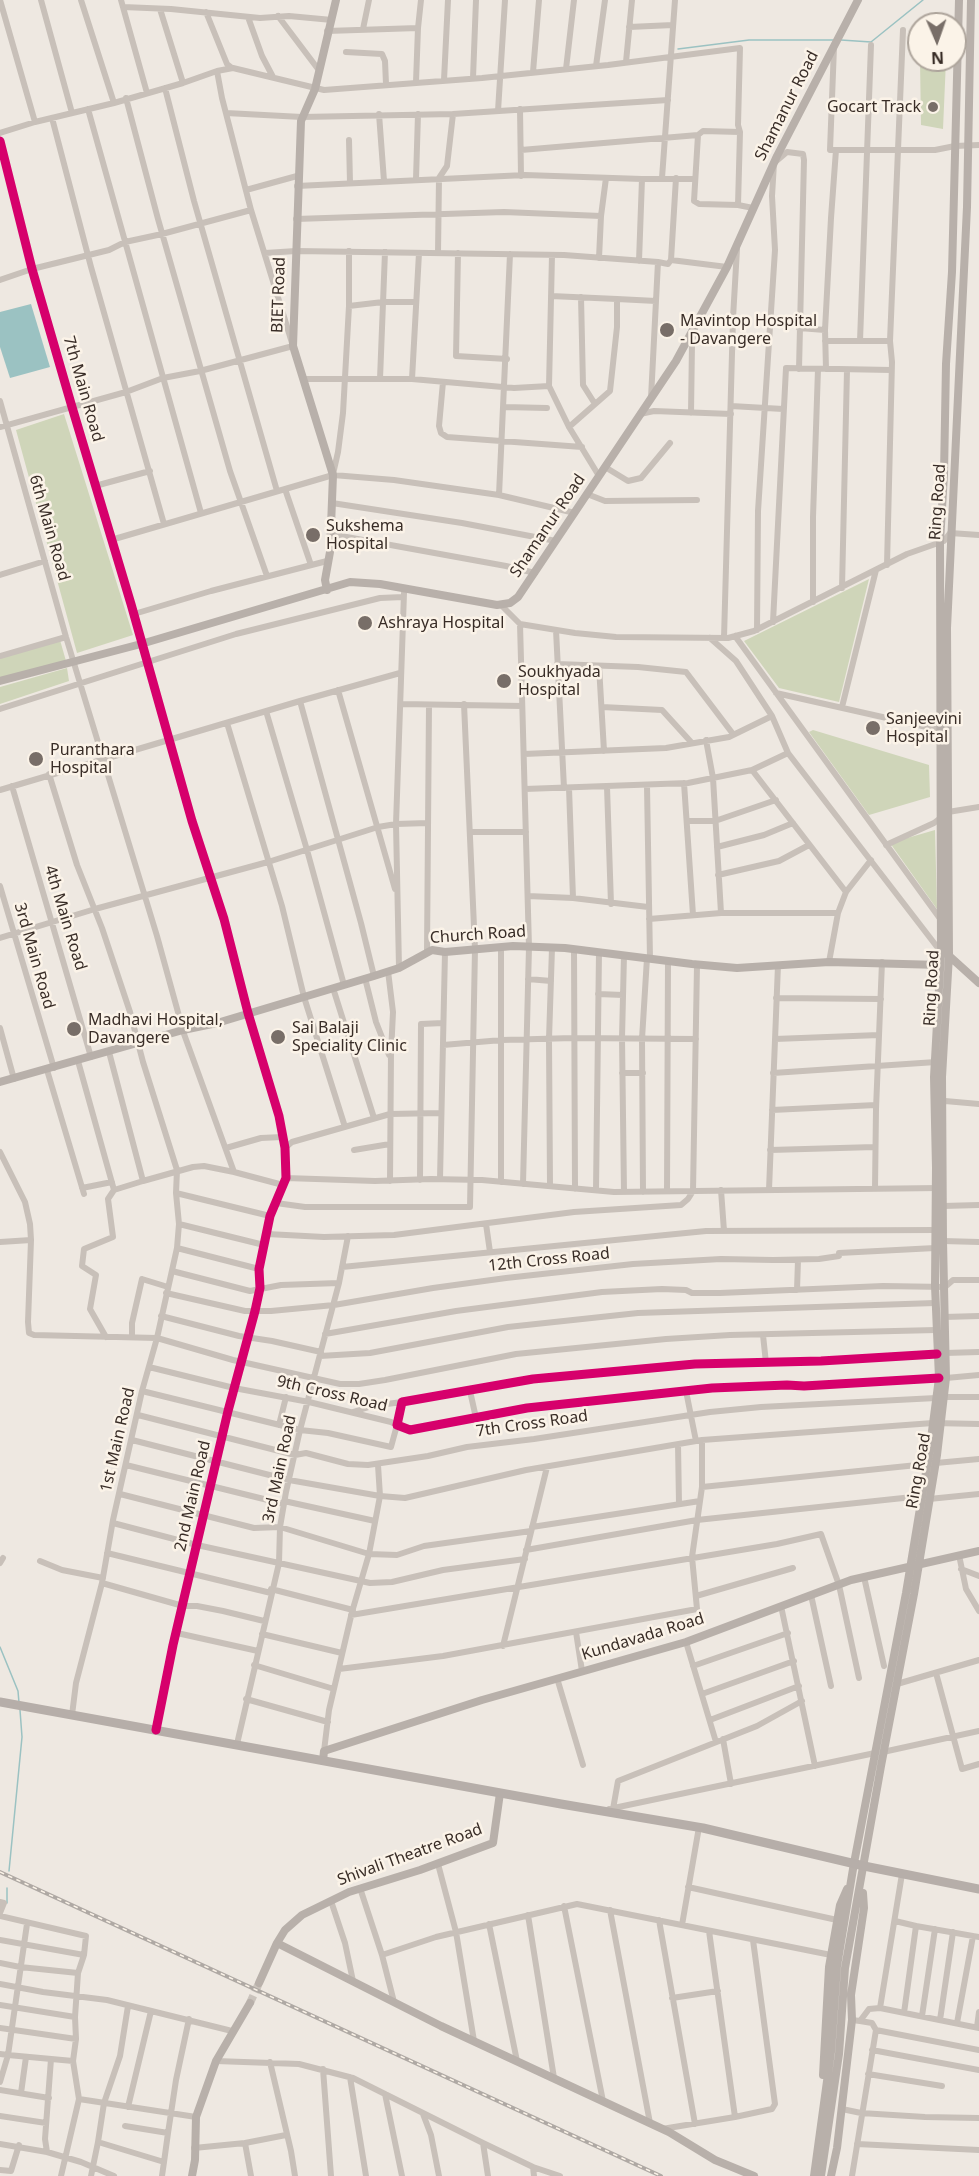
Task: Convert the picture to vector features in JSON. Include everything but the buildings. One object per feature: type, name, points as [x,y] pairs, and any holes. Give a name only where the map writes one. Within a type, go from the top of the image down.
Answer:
[{"type":"main road","name":"BIET Road","points":[[327,590],[325,580],[333,475],[293,345],[297,181],[302,117],[315,89],[336,0]]},
{"type":"main road","name":"Shamanur Road","points":[[501,605],[510,603],[518,597],[676,361],[727,267],[774,163],[858,0]]},
{"type":"main road","name":"Ring Road","points":[[941,1354],[945,1287],[943,1206],[940,1188],[939,1062],[940,965],[945,954],[941,920],[939,820],[940,542],[946,364],[952,273],[960,0]]},
{"type":"main road","name":"Ring Road","points":[[841,1967],[862,1878],[859,1865],[926,1498],[943,1378],[936,1330],[934,1286],[943,1103],[939,1062],[945,954],[948,812],[947,628],[966,207],[971,0]]},
{"type":"main road","points":[[0,681],[141,644],[350,582],[404,593],[501,605]]},
{"type":"main road","name":"Church Road","points":[[0,1082],[344,985],[399,968],[432,950],[445,952],[501,947],[574,949],[737,968],[829,962],[940,965]]},
{"type":"main road","points":[[945,954],[979,983]]},
{"type":"main road","name":"Kundavada Road","points":[[324,1756],[557,1678],[686,1642],[864,1577],[979,1551]]},
{"type":"main road","name":"Ring Road","points":[[879,1752],[897,1684],[914,1565]]},
{"type":"main road","points":[[0,1702],[237,1744],[324,1756],[500,1793],[699,1827],[859,1865],[979,1890]]},
{"type":"main road","name":"Shivali Theatre Road","points":[[259,1983],[285,1930],[302,1915],[360,1888],[438,1864],[493,1843],[500,1793]]},
{"type":"main road","name":"Ring Road","points":[[841,1967],[852,1875],[859,1865]]},
{"type":"main road","points":[[808,2176],[821,2096],[831,1956],[840,1905],[852,1875]]},
{"type":"main road","points":[[831,2176],[856,2020],[852,1995],[864,1908],[862,1878]]},
{"type":"main road","points":[[277,1943],[474,2041],[650,2123],[715,2160],[754,2176]]},
{"type":"main road","points":[[814,2176],[841,1967]]},
{"type":"main road","points":[[821,2176],[839,2054],[841,1967]]},
{"type":"main road","points":[[192,2176],[195,2160],[196,2117],[216,2061],[250,2003]]},
{"type":"street","points":[[0,0],[35,122]]},
{"type":"street","points":[[41,0],[72,113]]},
{"type":"street","points":[[81,0],[114,103]]},
{"type":"street","points":[[363,29],[369,0]]},
{"type":"street","points":[[417,82],[421,0]]},
{"type":"street","points":[[444,80],[448,0]]},
{"type":"street","points":[[473,78],[476,0]]},
{"type":"street","points":[[498,111],[505,0]]},
{"type":"street","points":[[533,72],[539,0]]},
{"type":"street","points":[[566,69],[574,0]]},
{"type":"street","points":[[596,66],[605,0]]},
{"type":"street","points":[[626,62],[632,0]]},
{"type":"street","points":[[662,178],[675,0]]},
{"type":"street","points":[[147,93],[122,4],[260,18],[278,16],[332,20]]},
{"type":"street","points":[[160,9],[183,83]]},
{"type":"street","points":[[206,12],[227,64],[232,68],[324,90],[499,76],[740,48],[738,206]]},
{"type":"street","points":[[278,16],[318,69]]},
{"type":"street","points":[[249,17],[262,56],[273,78]]},
{"type":"street","points":[[629,27],[673,25]]},
{"type":"street","points":[[327,32],[418,28]]},
{"type":"street","points":[[887,565],[890,341],[903,30]]},
{"type":"street","points":[[836,42],[830,150],[935,150],[955,146],[979,146]]},
{"type":"street","points":[[860,341],[871,45]]},
{"type":"street","points":[[346,52],[382,54],[386,61],[386,84]]},
{"type":"street","points":[[0,133],[114,103],[232,68]]},
{"type":"street","points":[[3,426],[126,392],[163,378],[240,361],[293,345],[251,210],[225,113],[217,71]]},
{"type":"street","points":[[165,88],[200,223],[277,491]]},
{"type":"street","points":[[126,98],[162,234],[230,471],[267,576]]},
{"type":"street","points":[[225,113],[302,117],[453,114],[668,100]]},
{"type":"street","points":[[88,109],[201,513]]},
{"type":"street","points":[[520,109],[521,176]]},
{"type":"street","points":[[379,114],[384,181]]},
{"type":"street","points":[[416,179],[418,114]]},
{"type":"street","points":[[438,253],[439,178],[447,166],[453,114]]},
{"type":"street","points":[[52,118],[87,255],[164,524]]},
{"type":"street","points":[[521,150],[665,139],[698,135],[703,131],[740,132]]},
{"type":"street","points":[[698,135],[694,201],[699,204],[753,208]]},
{"type":"street","points":[[349,140],[350,183]]},
{"type":"street","name":"7th Main Road","points":[[0,141],[32,269],[134,614],[192,821],[212,877],[248,1013],[279,1116],[285,1149],[285,1182]]},
{"type":"street","points":[[826,369],[825,330],[836,150]]},
{"type":"street","points":[[757,630],[758,511],[775,250],[772,196],[774,163],[787,152],[803,154],[799,369]]},
{"type":"street","points":[[246,190],[297,181],[350,183],[521,176],[695,179]]},
{"type":"street","points":[[599,258],[606,178]]},
{"type":"street","points":[[265,253],[296,250],[552,255],[668,264],[671,260],[676,178]]},
{"type":"street","points":[[639,261],[642,179]]},
{"type":"street","points":[[0,280],[32,269],[109,250],[124,242],[251,210]]},
{"type":"street","points":[[296,219],[504,212],[602,216]]},
{"type":"street","points":[[724,638],[733,318],[738,241]]},
{"type":"street","points":[[333,475],[338,452],[344,379],[349,306],[349,251]]},
{"type":"street","points":[[380,379],[385,252]]},
{"type":"street","points":[[412,380],[419,253]]},
{"type":"street","points":[[458,253],[456,356],[507,359]]},
{"type":"street","points":[[500,495],[510,254]]},
{"type":"street","points":[[552,255],[549,386],[569,427],[599,476]]},
{"type":"street","points":[[671,260],[727,267]]},
{"type":"street","points":[[651,399],[658,262]]},
{"type":"street","points":[[551,296],[656,301]]},
{"type":"street","points":[[581,297],[583,385],[595,404]]},
{"type":"street","points":[[569,427],[610,391],[617,327],[617,298]]},
{"type":"street","points":[[349,306],[383,302],[416,302]]},
{"type":"street","points":[[691,412],[692,343],[697,320]]},
{"type":"street","points":[[799,328],[825,330]]},
{"type":"street","points":[[825,341],[890,341]]},
{"type":"street","points":[[773,622],[786,368],[891,370]]},
{"type":"street","points":[[813,602],[813,517],[818,369]]},
{"type":"street","points":[[842,588],[847,370]]},
{"type":"street","points":[[304,379],[412,380],[506,387],[549,386]]},
{"type":"street","points":[[443,382],[439,426],[441,433],[447,437],[582,447]]},
{"type":"street","name":"6th Main Road","points":[[0,402],[3,426],[183,1030],[234,1172]]},
{"type":"street","points":[[731,406],[783,409]]},
{"type":"street","points":[[504,407],[547,408]]},
{"type":"street","points":[[640,414],[654,411],[731,414]]},
{"type":"street","points":[[605,467],[628,482],[641,478],[670,443]]},
{"type":"street","points":[[95,486],[150,471]]},
{"type":"street","points":[[111,540],[333,475],[394,480],[500,495],[575,513]]},
{"type":"street","points":[[285,489],[311,566]]},
{"type":"street","points":[[587,494],[605,501],[697,500]]},
{"type":"street","points":[[332,503],[462,523],[555,541]]},
{"type":"street","points":[[501,605],[520,624],[556,630],[616,637],[724,638],[757,630],[907,554],[944,541],[950,533],[979,535]]},
{"type":"street","points":[[330,534],[535,573]]},
{"type":"street","points":[[0,575],[45,561]]},
{"type":"street","points":[[134,614],[327,561]]},
{"type":"street","points":[[842,708],[876,570]]},
{"type":"street","points":[[0,709],[247,631],[404,593],[396,824],[399,968]]},
{"type":"street","points":[[520,624],[529,947],[523,1184]]},
{"type":"street","points":[[556,630],[573,898]]},
{"type":"street","points":[[735,636],[941,920]]},
{"type":"street","points":[[0,656],[66,637]]},
{"type":"street","points":[[710,637],[736,661],[772,716],[788,753],[945,954]]},
{"type":"street","points":[[557,664],[686,672],[733,734]]},
{"type":"street","points":[[599,666],[604,752]]},
{"type":"street","points":[[0,790],[300,701],[400,674]]},
{"type":"street","points":[[338,690],[397,899]]},
{"type":"street","points":[[776,693],[939,730]]},
{"type":"street","points":[[300,701],[339,840],[369,977],[376,1022],[391,1058]]},
{"type":"street","points":[[401,704],[522,706]]},
{"type":"street","points":[[276,1203],[305,1207],[470,1207],[475,949],[464,704]]},
{"type":"street","points":[[426,952],[429,705]]},
{"type":"street","points":[[602,707],[662,710],[691,742]]},
{"type":"street","points":[[266,711],[308,850],[344,985]]},
{"type":"street","points":[[524,754],[666,748],[733,734],[772,716]]},
{"type":"street","points":[[227,723],[288,929],[304,997],[345,1127]]},
{"type":"street","points":[[706,740],[713,778],[721,913]]},
{"type":"street","points":[[525,789],[684,783],[752,770],[788,753]]},
{"type":"street","points":[[752,770],[846,892]]},
{"type":"street","name":"1st Main Road","points":[[49,774],[76,865],[95,909],[177,1170],[176,1193],[179,1224],[172,1271],[112,1523],[102,1580],[76,1683],[72,1715]]},
{"type":"street","points":[[684,783],[693,915]]},
{"type":"street","name":"4th Main Road","points":[[12,786],[91,1057]]},
{"type":"street","points":[[643,1192],[642,1039],[649,959],[647,786]]},
{"type":"street","points":[[607,787],[611,904]]},
{"type":"street","points":[[687,821],[715,821],[776,800]]},
{"type":"street","points":[[886,844],[939,820],[948,812],[979,807]]},
{"type":"street","points":[[0,938],[95,909],[268,862],[378,828],[396,824],[428,823]]},
{"type":"street","points":[[717,847],[793,823]]},
{"type":"street","points":[[470,832],[526,832]]},
{"type":"street","points":[[718,875],[778,861],[809,845]]},
{"type":"street","points":[[829,962],[838,912],[846,892],[849,885],[871,861]]},
{"type":"street","name":"3rd Main Road","points":[[0,886],[83,1191],[113,1186]]},
{"type":"street","points":[[528,896],[573,898],[648,907]]},
{"type":"street","points":[[649,919],[721,913],[838,912]]},
{"type":"street","points":[[501,947],[501,1182]]},
{"type":"street","points":[[550,1186],[549,1039],[552,948]]},
{"type":"street","points":[[574,949],[575,1189]]},
{"type":"street","points":[[440,1179],[445,952]]},
{"type":"street","points":[[596,1190],[599,952]]},
{"type":"street","points":[[624,956],[622,1038],[624,1192]]},
{"type":"street","points":[[667,1191],[668,961]]},
{"type":"street","points":[[875,1188],[882,962]]},
{"type":"street","points":[[267,1234],[348,1236],[423,1232],[574,1212],[681,1205],[693,1191],[697,965]]},
{"type":"street","points":[[769,1190],[778,965]]},
{"type":"street","points":[[388,971],[393,1012],[390,1181]]},
{"type":"street","points":[[528,980],[551,981]]},
{"type":"street","points":[[333,988],[374,1118]]},
{"type":"street","points":[[598,994],[623,995]]},
{"type":"street","points":[[776,998],[880,999]]},
{"type":"street","points":[[420,1180],[421,1024],[443,1023]]},
{"type":"street","points":[[0,1028],[14,1079]]},
{"type":"street","points":[[775,1039],[879,1035]]},
{"type":"street","points":[[443,1045],[502,1040],[573,1038],[696,1039]]},
{"type":"street","points":[[108,1052],[143,1181]]},
{"type":"street","points":[[78,1061],[113,1186],[108,1199],[113,1237],[84,1249],[82,1266],[96,1275],[90,1309],[106,1337]]},
{"type":"street","points":[[773,1074],[939,1062]]},
{"type":"street","points":[[622,1073],[643,1073]]},
{"type":"street","points":[[943,1103],[945,1101],[979,1104]]},
{"type":"street","points":[[772,1110],[876,1106]]},
{"type":"street","points":[[285,1149],[292,1142],[390,1114],[441,1113]]},
{"type":"street","points":[[226,1148],[261,1138],[282,1137]]},
{"type":"street","points":[[354,1150],[390,1144]]},
{"type":"street","points":[[770,1150],[875,1147]]},
{"type":"street","points":[[0,1152],[25,1202],[30,1224],[29,1333],[34,1335],[157,1338],[232,1360],[242,1360],[340,1384],[359,1384],[411,1376],[516,1354],[688,1337],[936,1330]]},
{"type":"street","points":[[113,1186],[143,1181],[177,1170],[204,1166],[285,1182],[440,1179],[624,1192],[940,1188]]},
{"type":"street","name":"2nd Main Road","points":[[156,1730],[228,1411],[255,1311],[260,1288],[259,1269],[270,1216],[285,1182]]},
{"type":"street","points":[[721,1190],[724,1231]]},
{"type":"street","points":[[176,1193],[270,1216]]},
{"type":"street","points":[[943,1206],[979,1206]]},
{"type":"street","points":[[179,1224],[264,1245]]},
{"type":"street","points":[[486,1224],[489,1252]]},
{"type":"street","points":[[342,1267],[652,1235],[724,1231],[935,1230]]},
{"type":"street","name":"3rd Main Road","points":[[237,1744],[279,1563],[280,1527],[284,1502],[300,1430],[334,1305],[348,1236]]},
{"type":"street","points":[[0,1242],[30,1240]]},
{"type":"street","points":[[943,1241],[979,1242]]},
{"type":"street","points":[[177,1248],[259,1269]]},
{"type":"street","name":"12th Cross Road","points":[[132,1337],[132,1323],[142,1279],[167,1290],[245,1311],[291,1310],[433,1288],[633,1264],[721,1258],[798,1260],[839,1256],[839,1253],[935,1248]]},
{"type":"street","points":[[797,1290],[798,1260]]},
{"type":"street","points":[[172,1271],[250,1291],[281,1285],[339,1282]]},
{"type":"street","points":[[326,1334],[464,1310],[602,1292],[662,1289],[686,1290],[692,1293],[883,1286],[945,1287],[953,1280],[979,1280]]},
{"type":"street","points":[[161,1316],[320,1354],[370,1353],[508,1327],[638,1313],[935,1303]]},
{"type":"street","points":[[944,1317],[979,1316]]},
{"type":"street","points":[[764,1335],[766,1363]]},
{"type":"street","points":[[351,1412],[372,1406],[556,1377],[695,1364],[766,1363],[979,1352]]},
{"type":"street","name":"9th Cross Road","points":[[149,1367],[234,1388],[309,1402],[397,1425],[391,1447],[328,1433],[300,1430]]},
{"type":"street","points":[[402,1402],[397,1425],[410,1430],[527,1408],[686,1391],[979,1375]]},
{"type":"street","points":[[142,1391],[300,1430]]},
{"type":"street","points":[[470,1391],[476,1418]]},
{"type":"street","points":[[339,1669],[503,1646],[697,1609],[693,1557],[702,1487],[699,1440],[686,1391]]},
{"type":"street","points":[[280,1425],[286,1397]]},
{"type":"street","name":"7th Cross Road","points":[[138,1415],[295,1455],[306,1453],[348,1464],[378,1465],[466,1447],[761,1407],[979,1397]]},
{"type":"street","points":[[132,1440],[289,1480],[380,1496],[405,1498],[548,1467],[699,1440],[937,1423],[979,1424]]},
{"type":"street","points":[[678,1444],[678,1504]]},
{"type":"street","points":[[702,1487],[979,1460]]},
{"type":"street","points":[[126,1465],[211,1486],[375,1521]]},
{"type":"street","points":[[324,1756],[334,1689],[352,1612],[369,1554],[380,1496],[378,1465]]},
{"type":"street","points":[[503,1646],[548,1467]]},
{"type":"street","points":[[120,1494],[254,1527],[280,1527],[369,1554],[397,1555],[424,1546],[700,1501]]},
{"type":"street","points":[[526,1550],[698,1520],[979,1494]]},
{"type":"street","points":[[112,1523],[197,1545],[370,1583],[392,1582],[443,1570],[525,1559]]},
{"type":"street","points":[[107,1553],[190,1575],[271,1591],[352,1612],[777,1544],[821,1534],[839,1585],[859,1678]]},
{"type":"street","points":[[959,1555],[966,1589],[976,1600],[979,1611]]},
{"type":"street","points":[[40,1561],[62,1570],[102,1580],[183,1606],[205,1608],[264,1621]]},
{"type":"street","points":[[696,1596],[793,1568]]},
{"type":"street","points":[[961,1569],[979,1576]]},
{"type":"street","points":[[864,1577],[884,1666]]},
{"type":"street","points":[[811,1595],[831,1686]]},
{"type":"street","points":[[781,1606],[815,1766]]},
{"type":"street","points":[[576,1632],[582,1671]]},
{"type":"street","points":[[177,1633],[258,1651]]},
{"type":"street","points":[[693,1666],[788,1633]]},
{"type":"street","points":[[262,1634],[342,1653]]},
{"type":"street","points":[[686,1642],[710,1720],[720,1741],[731,1784]]},
{"type":"street","points":[[702,1694],[794,1660]]},
{"type":"street","points":[[897,1684],[979,1660]]},
{"type":"street","points":[[254,1665],[334,1689]]},
{"type":"street","points":[[936,1673],[962,1769],[979,1764]]},
{"type":"street","points":[[557,1678],[583,1765]]},
{"type":"street","points":[[710,1720],[799,1686]]},
{"type":"street","points":[[246,1700],[328,1722]]},
{"type":"street","points":[[613,1809],[618,1781],[757,1726],[802,1701]]},
{"type":"street","points":[[596,1810],[613,1809],[979,1731]]},
{"type":"street","points":[[682,1925],[699,1827]]},
{"type":"street","points":[[438,1864],[456,1932],[474,2041]]},
{"type":"street","points":[[880,2008],[902,1874]]},
{"type":"street","points":[[688,1887],[837,1920]]},
{"type":"street","points":[[360,1888],[382,1955],[394,2002]]},
{"type":"street","points":[[331,1901],[345,1943],[353,1981]]},
{"type":"street","points":[[0,1902],[4,1903],[1,1916],[27,1924],[86,1936],[84,1955],[78,1973],[73,2061],[79,2099],[61,2176]]},
{"type":"street","points":[[382,1955],[456,1932],[577,1904],[831,1956]]},
{"type":"street","points":[[564,1906],[603,2101]]},
{"type":"street","points":[[610,1910],[650,2123]]},
{"type":"street","points":[[528,1915],[554,2078]]},
{"type":"street","points":[[659,1920],[695,2124]]},
{"type":"street","points":[[894,1921],[976,1936],[957,2023]]},
{"type":"street","points":[[0,2082],[9,2055],[27,1924]]},
{"type":"street","points":[[489,1924],[517,2061]]},
{"type":"street","points":[[904,2013],[916,1926]]},
{"type":"street","points":[[922,2016],[935,1929]]},
{"type":"street","points":[[709,1931],[735,2117]]},
{"type":"street","points":[[940,2020],[953,1932]]},
{"type":"street","points":[[0,1940],[84,1955]]},
{"type":"street","points":[[662,2129],[772,2109],[775,2104],[753,1940]]},
{"type":"street","points":[[0,1963],[78,1973]]},
{"type":"street","points":[[0,1984],[107,2000],[232,2031]]},
{"type":"street","points":[[672,1998],[718,1991]]},
{"type":"street","points":[[0,2005],[75,2017]]},
{"type":"street","points":[[91,2176],[104,2103],[120,2056],[128,2006]]},
{"type":"street","points":[[856,2020],[869,2009],[880,2008],[978,2028],[979,2012]]},
{"type":"street","points":[[128,2107],[151,2011]]},
{"type":"street","points":[[162,2176],[171,2113],[189,2019]]},
{"type":"street","points":[[852,2176],[876,2030],[872,2023],[856,2020]]},
{"type":"street","points":[[0,2028],[76,2039]]},
{"type":"street","points":[[876,2030],[979,2050]]},
{"type":"street","points":[[872,2050],[979,2070]]},
{"type":"street","points":[[0,2054],[73,2061]]},
{"type":"street","points":[[21,2093],[26,2057]]},
{"type":"street","points":[[47,2152],[45,2139],[51,2059]]},
{"type":"street","points":[[216,2061],[299,2064],[350,2077],[533,2167],[560,2176]]},
{"type":"street","points":[[270,2062],[295,2176]]},
{"type":"street","points":[[323,2069],[332,2176]]},
{"type":"street","points":[[868,2074],[942,2086]]},
{"type":"street","points":[[350,2077],[366,2176]]},
{"type":"street","points":[[0,2090],[49,2098]]},
{"type":"street","points":[[385,2094],[402,2176]]},
{"type":"street","points":[[79,2099],[196,2117]]},
{"type":"street","points":[[842,2109],[861,2113],[979,2118]]},
{"type":"street","points":[[423,2113],[431,2135],[439,2176]]},
{"type":"street","points":[[0,2115],[46,2122]]},
{"type":"street","points":[[125,2126],[168,2133]]},
{"type":"street","points":[[194,2148],[245,2143],[286,2135]]},
{"type":"street","points":[[98,2142],[164,2162]]},
{"type":"street","points":[[245,2143],[251,2176]]},
{"type":"street","points":[[483,2143],[488,2176]]},
{"type":"street","points":[[0,2144],[19,2145],[47,2152],[114,2176]]},
{"type":"street","points":[[856,2144],[979,2150]]},
{"type":"street","points":[[0,2170],[10,2174],[19,2145]]},
{"type":"street","points":[[533,2167],[534,2176]]},
{"type":"green space","name":"Gocart Track","points":[[920,72],[945,72],[943,129],[921,125]]},
{"type":"green space","points":[[64,414],[133,635],[77,653],[16,430]]},
{"type":"green space","points":[[869,579],[839,702],[779,688],[744,641]]},
{"type":"green space","points":[[60,640],[66,661],[0,680],[0,658]]},
{"type":"green space","points":[[67,668],[69,681],[0,704],[0,687]]},
{"type":"green space","points":[[813,730],[929,765],[930,797],[869,815],[809,732]]},
{"type":"green space","points":[[935,830],[937,909],[890,843]]},
{"type":"water","points":[[31,304],[50,367],[10,378],[0,347],[0,312]]},
{"type":"waterway","points":[[841,40],[871,42],[923,0]]},
{"type":"waterway","points":[[678,49],[749,40],[833,40]]},
{"type":"waterway","points":[[0,1647],[18,1691],[19,1703]]},
{"type":"waterway","points":[[9,1871],[22,1737],[20,1710]]},
{"type":"waterway","points":[[7,1888],[7,1903]]},
{"type":"tunnel","points":[[250,2003],[259,1983]]},
{"type":"railway","points":[[0,1872],[661,2176]]},
{"type":"cycle path","points":[[0,141],[32,269],[131,604],[192,821],[224,919],[248,1013],[279,1116],[285,1148],[286,1178],[270,1216],[259,1269],[260,1288],[255,1311],[228,1411],[173,1645],[156,1730]]},
{"type":"cycle path","points":[[937,1354],[821,1361],[695,1364],[533,1379],[402,1402],[397,1425],[410,1430],[527,1408],[712,1388],[804,1386],[939,1378]]},
{"type":"place","name":"Gocart Track","points":[[933,107]]},
{"type":"place","name":"Mavintop Hospital - Davangere","points":[[667,330]]},
{"type":"place","name":"Sukshema Hospital","points":[[313,535]]},
{"type":"place","name":"Ashraya Hospital","points":[[365,623]]},
{"type":"place","name":"Soukhyada Hospital","points":[[504,681]]},
{"type":"place","name":"Sanjeevini Hospital","points":[[873,728]]},
{"type":"place","name":"Puranthara Hospital","points":[[36,759]]},
{"type":"place","name":"Madhavi Hospital, Davangere","points":[[74,1029]]},
{"type":"place","name":"Sai Balaji Speciality Clinic","points":[[278,1037]]}]
